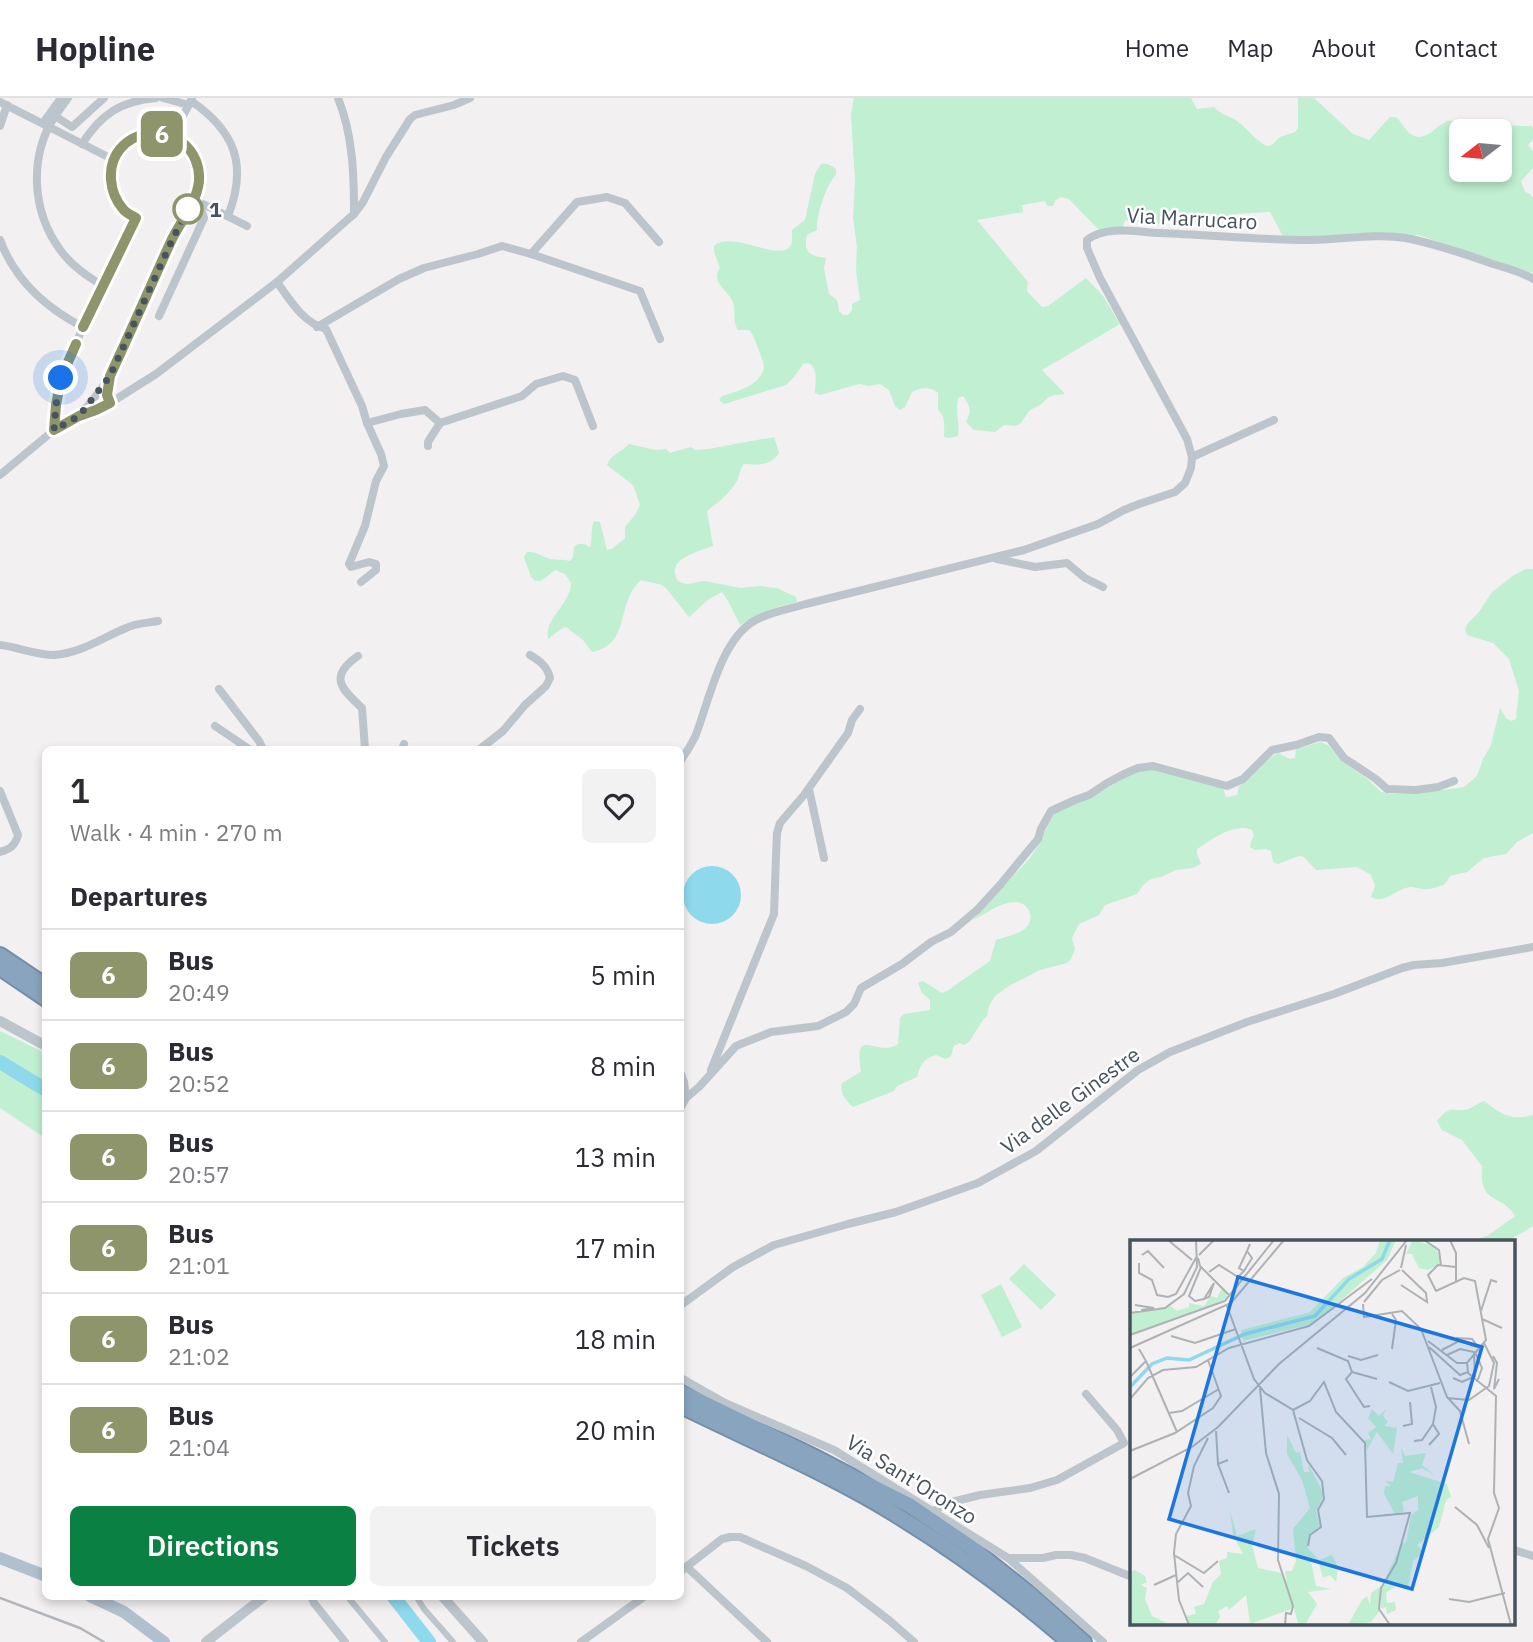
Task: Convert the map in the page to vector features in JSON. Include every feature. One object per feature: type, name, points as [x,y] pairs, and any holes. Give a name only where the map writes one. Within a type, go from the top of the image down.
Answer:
[{"type":"highway","points":[[0,955],[42,983]]},
{"type":"highway","points":[[0,968],[42,996]]},
{"type":"highway","points":[[684,1393],[813,1455],[909,1505],[972,1548],[1084,1642]]},
{"type":"highway","points":[[684,1407],[878,1504],[976,1567],[1069,1642]]},
{"type":"main road","points":[[0,1558],[42,1574]]},
{"type":"main road","points":[[98,1600],[124,1612],[160,1641]]},
{"type":"street","points":[[61,98],[46,125],[40,147],[36,172],[38,193],[46,223],[59,249],[85,274],[103,286]]},
{"type":"street","points":[[46,125],[68,98]]},
{"type":"street","points":[[55,116],[72,127],[104,98]]},
{"type":"street","points":[[82,144],[107,114],[135,101],[156,98]]},
{"type":"street","points":[[163,98],[191,101],[213,118],[228,137],[235,155],[238,183],[228,216]]},
{"type":"street","points":[[338,98],[348,125],[353,161],[354,214]]},
{"type":"street","points":[[0,475],[54,430],[110,403],[156,374],[276,282],[354,214],[386,157],[415,115],[470,98]]},
{"type":"street","points":[[173,136],[191,101]]},
{"type":"street","points":[[1,122],[4,104],[114,160]]},
{"type":"street","points":[[54,430],[61,378],[136,218],[122,209],[112,189],[114,160],[121,148],[139,136],[161,133],[173,136],[188,148],[196,161],[199,181],[192,202],[110,376],[79,416]]},
{"type":"street","points":[[531,254],[577,202],[607,197],[625,203],[659,242]]},
{"type":"street","points":[[192,202],[247,226]]},
{"type":"street","points":[[159,316],[204,218],[192,202]]},
{"type":"street","name":"Via Marrucaro","points":[[1192,457],[1187,439],[1100,278],[1087,248],[1087,240],[1095,233],[1126,231],[1265,240],[1331,240],[1362,236],[1403,238],[1453,250],[1533,279]]},
{"type":"street","points":[[0,240],[10,262],[24,282],[55,310],[83,327]]},
{"type":"street","points":[[317,327],[399,279],[424,268],[502,246],[640,291],[660,339]]},
{"type":"street","points":[[276,282],[297,310],[317,327],[326,329],[381,454],[384,466],[376,481],[365,526],[349,564],[351,567],[369,562],[376,564],[376,570],[361,582]]},
{"type":"street","points":[[110,376],[107,395],[110,403]]},
{"type":"street","points":[[428,446],[440,423],[522,396],[537,384],[563,376],[575,380],[593,426]]},
{"type":"street","points":[[367,424],[425,410],[440,423]]},
{"type":"street","points":[[684,755],[695,738],[724,656],[738,634],[755,620],[784,610],[1024,550],[1098,524],[1124,510],[1175,492],[1185,483],[1192,457],[1274,420]]},
{"type":"street","points":[[994,558],[1035,567],[1067,563],[1085,578],[1103,587]]},
{"type":"street","points":[[0,645],[38,653],[62,653],[90,646],[127,627],[158,621]]},
{"type":"street","points":[[484,746],[503,731],[551,678],[548,669],[530,655]]},
{"type":"street","points":[[358,656],[340,672],[340,680],[345,690],[362,708],[365,746]]},
{"type":"street","points":[[219,689],[262,746]]},
{"type":"street","points":[[708,1076],[774,914],[777,833],[780,823],[809,789],[848,733],[852,720],[860,709]]},
{"type":"street","points":[[215,726],[244,746]]},
{"type":"street","points":[[684,1102],[736,1046],[771,1032],[818,1026],[846,1012],[854,1004],[861,988],[951,932],[977,910],[1038,839],[1051,811],[1089,795],[1138,768],[1153,765],[1227,786],[1243,779],[1272,750],[1319,737],[1329,738],[1344,758],[1387,789],[1438,788],[1454,781]]},
{"type":"street","points":[[809,789],[824,858]]},
{"type":"street","points":[[0,791],[18,835],[11,848],[0,852]]},
{"type":"street","name":"Via delle Ginestre","points":[[684,1303],[733,1267],[774,1245],[896,1212],[978,1183],[1036,1151],[1138,1070],[1170,1052],[1402,968],[1442,964],[1533,947]]},
{"type":"street","points":[[0,1021],[42,1044]]},
{"type":"street","points":[[684,1082],[686,1098]]},
{"type":"street","name":"Via Sant'Oronzo","points":[[684,1380],[725,1403],[834,1450],[933,1511],[1008,1558],[1103,1642]]},
{"type":"street","points":[[933,1511],[971,1497],[1030,1488],[1057,1480],[1128,1441],[1086,1394]]},
{"type":"street","points":[[766,1642],[684,1569],[722,1539],[740,1537],[806,1566],[846,1588],[914,1642]]},
{"type":"street","points":[[1516,1551],[1533,1556]]},
{"type":"street","points":[[1008,1558],[1071,1555],[1130,1576]]},
{"type":"street","points":[[206,1642],[259,1600]]},
{"type":"street","points":[[313,1600],[345,1642]]},
{"type":"street","points":[[350,1600],[384,1642]]},
{"type":"street","points":[[418,1600],[453,1642]]},
{"type":"street","points":[[446,1600],[483,1642]]},
{"type":"street","points":[[581,1642],[639,1600]]},
{"type":"green space","points":[[854,98],[1191,98],[1197,109],[1214,107],[1239,122],[1267,146],[1298,128],[1298,98],[1314,98],[1353,134],[1369,140],[1390,117],[1396,117],[1409,133],[1419,137],[1449,121],[1449,182],[1512,182],[1512,125],[1531,126],[1533,139],[1528,145],[1533,151],[1533,168],[1521,181],[1525,192],[1533,198],[1533,273],[1418,235],[1284,238],[1270,212],[1236,214],[1193,222],[1167,221],[1156,226],[1125,220],[1122,229],[1098,229],[1069,199],[1060,197],[1053,206],[1047,206],[1045,201],[1022,205],[1023,212],[977,220],[1028,282],[1027,291],[1042,307],[1048,306],[1086,278],[1103,296],[1120,324],[1042,370],[1065,394],[1049,397],[1030,410],[1020,424],[1004,425],[995,432],[974,430],[966,422],[970,409],[963,396],[958,398],[957,403],[958,436],[944,437],[943,419],[938,410],[938,393],[932,389],[912,392],[905,407],[900,410],[895,406],[889,390],[880,384],[859,384],[820,395],[815,393],[815,373],[809,363],[803,364],[786,385],[724,404],[719,400],[722,396],[753,383],[764,368],[749,330],[738,330],[736,327],[733,302],[718,282],[717,273],[720,268],[714,246],[732,241],[775,250],[790,247],[792,230],[805,220],[815,174],[821,164],[827,164],[836,169],[836,175],[822,201],[817,230],[807,235],[806,246],[812,255],[826,258],[824,268],[829,294],[837,300],[839,311],[848,315],[852,304],[860,300],[853,217],[855,182],[851,114]]},
{"type":"green space","points":[[774,437],[779,453],[776,457],[763,464],[744,464],[731,490],[707,511],[713,546],[680,560],[675,573],[677,580],[688,584],[704,581],[741,588],[777,588],[796,597],[797,602],[767,611],[740,625],[722,592],[709,599],[689,617],[666,588],[641,580],[628,600],[618,632],[605,648],[592,652],[583,640],[566,627],[548,639],[551,621],[569,594],[571,583],[565,574],[555,570],[541,581],[535,581],[524,557],[530,552],[551,559],[570,561],[574,547],[578,544],[590,547],[594,521],[600,522],[607,550],[625,538],[625,527],[640,505],[633,485],[607,465],[613,456],[629,444],[656,450],[666,449],[670,453],[691,447],[696,450],[708,449]]},
{"type":"green space","points":[[1526,569],[1533,569],[1533,833],[1517,842],[1506,854],[1484,858],[1467,872],[1450,876],[1444,885],[1431,889],[1405,888],[1386,898],[1376,899],[1371,897],[1375,886],[1371,875],[1357,867],[1316,870],[1304,857],[1299,856],[1278,864],[1273,862],[1271,851],[1250,847],[1254,836],[1252,830],[1230,830],[1197,849],[1201,864],[1151,879],[1137,894],[1105,905],[1099,915],[1079,924],[1072,938],[1075,949],[1071,959],[1067,963],[1040,970],[995,996],[987,1016],[969,1042],[954,1046],[951,1056],[946,1059],[936,1055],[928,1058],[921,1065],[917,1077],[897,1086],[894,1091],[853,1107],[846,1099],[841,1090],[842,1083],[861,1072],[860,1049],[869,1045],[890,1048],[898,1044],[900,1018],[904,1014],[930,1010],[930,1000],[922,993],[918,983],[923,981],[942,993],[947,991],[990,961],[996,940],[1017,933],[1027,926],[1030,918],[1028,909],[1015,902],[999,906],[973,920],[1029,859],[1051,819],[1065,806],[1086,800],[1126,777],[1155,769],[1223,788],[1226,797],[1237,795],[1239,786],[1273,756],[1278,753],[1290,759],[1295,758],[1296,749],[1321,742],[1381,792],[1429,792],[1464,787],[1477,776],[1491,745],[1500,708],[1506,718],[1511,721],[1516,719],[1519,691],[1509,659],[1493,643],[1467,635],[1465,630],[1492,592]]},
{"type":"green space","points":[[0,1031],[42,1052],[42,1136],[0,1108]]},
{"type":"green space","points":[[1484,1101],[1512,1117],[1533,1115],[1533,1226],[1510,1240],[1475,1240],[1489,1235],[1515,1216],[1504,1204],[1487,1194],[1482,1179],[1482,1166],[1462,1140],[1442,1130],[1437,1121],[1449,1110],[1468,1109]]},
{"type":"green space","points":[[1024,1264],[1056,1295],[1041,1310],[1009,1279]]},
{"type":"green space","points":[[1001,1284],[1022,1327],[1002,1337],[981,1295]]},
{"type":"water","points":[[701,868],[723,868],[736,879],[740,889],[739,906],[723,922],[701,922],[685,906],[685,884]]},
{"type":"waterway","points":[[0,1062],[42,1088]]},
{"type":"waterway","points":[[396,1600],[429,1642]]},
{"type":"railway","points":[[0,1598],[80,1628],[104,1642]]},
{"type":"bus line","name":"6","points":[[76,344],[61,378],[54,430],[110,403],[107,395],[110,376],[197,191],[199,181],[196,161],[188,148],[173,136],[161,133],[139,136],[127,142],[114,160],[112,189],[122,209],[136,218],[83,327]]},
{"type":"place","name":"1","points":[[188,209]]},
{"type":"route","points":[[61,378],[54,430],[79,416],[110,376],[188,209]]}]
